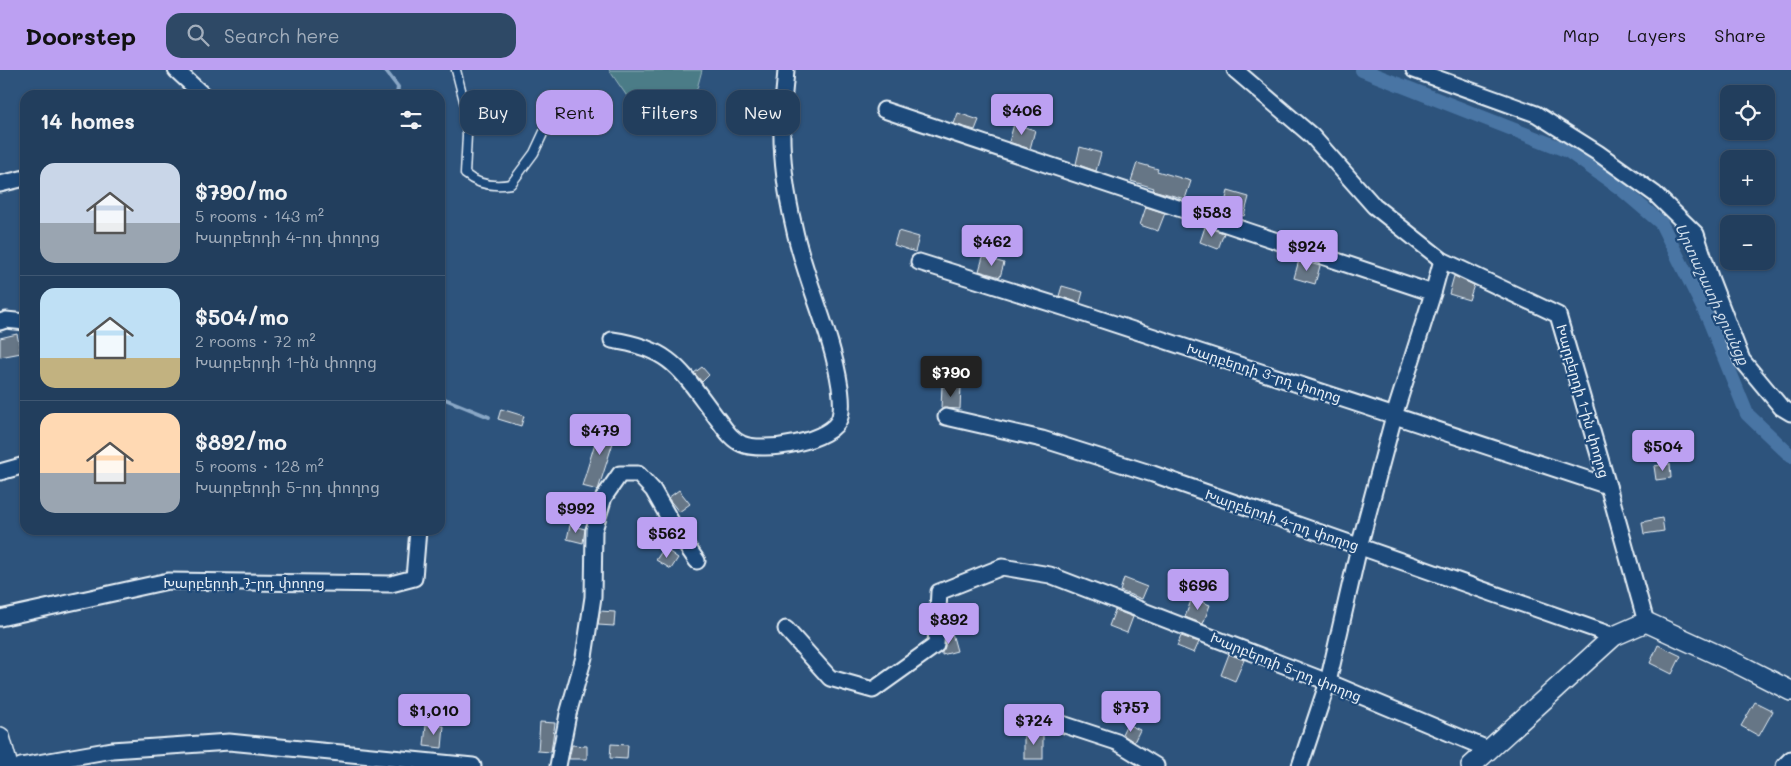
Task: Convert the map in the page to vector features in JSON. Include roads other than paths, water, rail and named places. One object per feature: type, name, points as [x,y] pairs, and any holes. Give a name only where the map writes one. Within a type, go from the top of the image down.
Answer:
[{"type":"street","points":[[176,70],[198,90]]},
{"type":"street","points":[[612,340],[633,343],[650,349],[673,363],[693,386],[730,436],[742,445],[751,447],[783,446],[806,442],[825,434],[836,426],[839,421],[842,404],[837,370],[794,230],[787,194],[782,123],[786,70]]},
{"type":"street","name":"Խարբերդի 1-ին փողոց","points":[[1235,70],[1312,136],[1374,206],[1442,260],[1558,315],[1646,622]]},
{"type":"street","points":[[1414,70],[1536,114],[1598,153],[1655,194],[1696,234],[1711,280],[1742,360],[1781,407],[1791,413]]},
{"type":"street","points":[[884,110],[1433,293]]},
{"type":"street","points":[[0,184],[20,179]]},
{"type":"street","points":[[1300,766],[1328,682],[1359,547],[1394,416],[1442,260]]},
{"type":"street","name":"Խարբերդի 3-րդ փողոց","points":[[919,262],[1069,309],[1608,486]]},
{"type":"street","points":[[0,322],[6,320],[20,321]]},
{"type":"street","name":"Խարբերդի 4-րդ փողոց","points":[[946,417],[1042,439],[1153,474],[1614,636]]},
{"type":"street","points":[[0,472],[20,466]]},
{"type":"street","points":[[558,766],[568,714],[584,656],[593,597],[594,530],[604,497],[620,474],[638,474],[653,490],[677,532],[697,560]]},
{"type":"street","name":"Խարբերդի 7-րդ փողոց","points":[[0,618],[168,581],[390,584],[414,578],[418,535]]},
{"type":"street","name":"Խարբերդի 5-րդ փողոց","points":[[786,629],[830,678],[873,690],[936,645],[939,592],[1002,567],[1050,575],[1328,682],[1490,750]]},
{"type":"street","points":[[1471,766],[1614,636],[1646,622],[1740,665],[1791,691]]},
{"type":"street","points":[[1053,721],[1117,742],[1156,766]]},
{"type":"street","points":[[0,737],[8,766]]},
{"type":"street","points":[[22,766],[112,750],[229,742],[473,766]]},
{"type":"street","points":[[1784,766],[1791,759]]},
{"type":"lane","points":[[456,70],[466,105],[465,174],[473,181],[497,186],[511,184],[534,153],[542,135]]},
{"type":"waterway","points":[[385,70],[398,87],[398,90]]},
{"type":"waterway","name":"Արտաշատի ջրանցք","points":[[1362,70],[1568,151],[1620,188],[1661,223],[1709,320],[1747,414],[1791,456]]},
{"type":"waterway","points":[[445,399],[489,417]]}]
